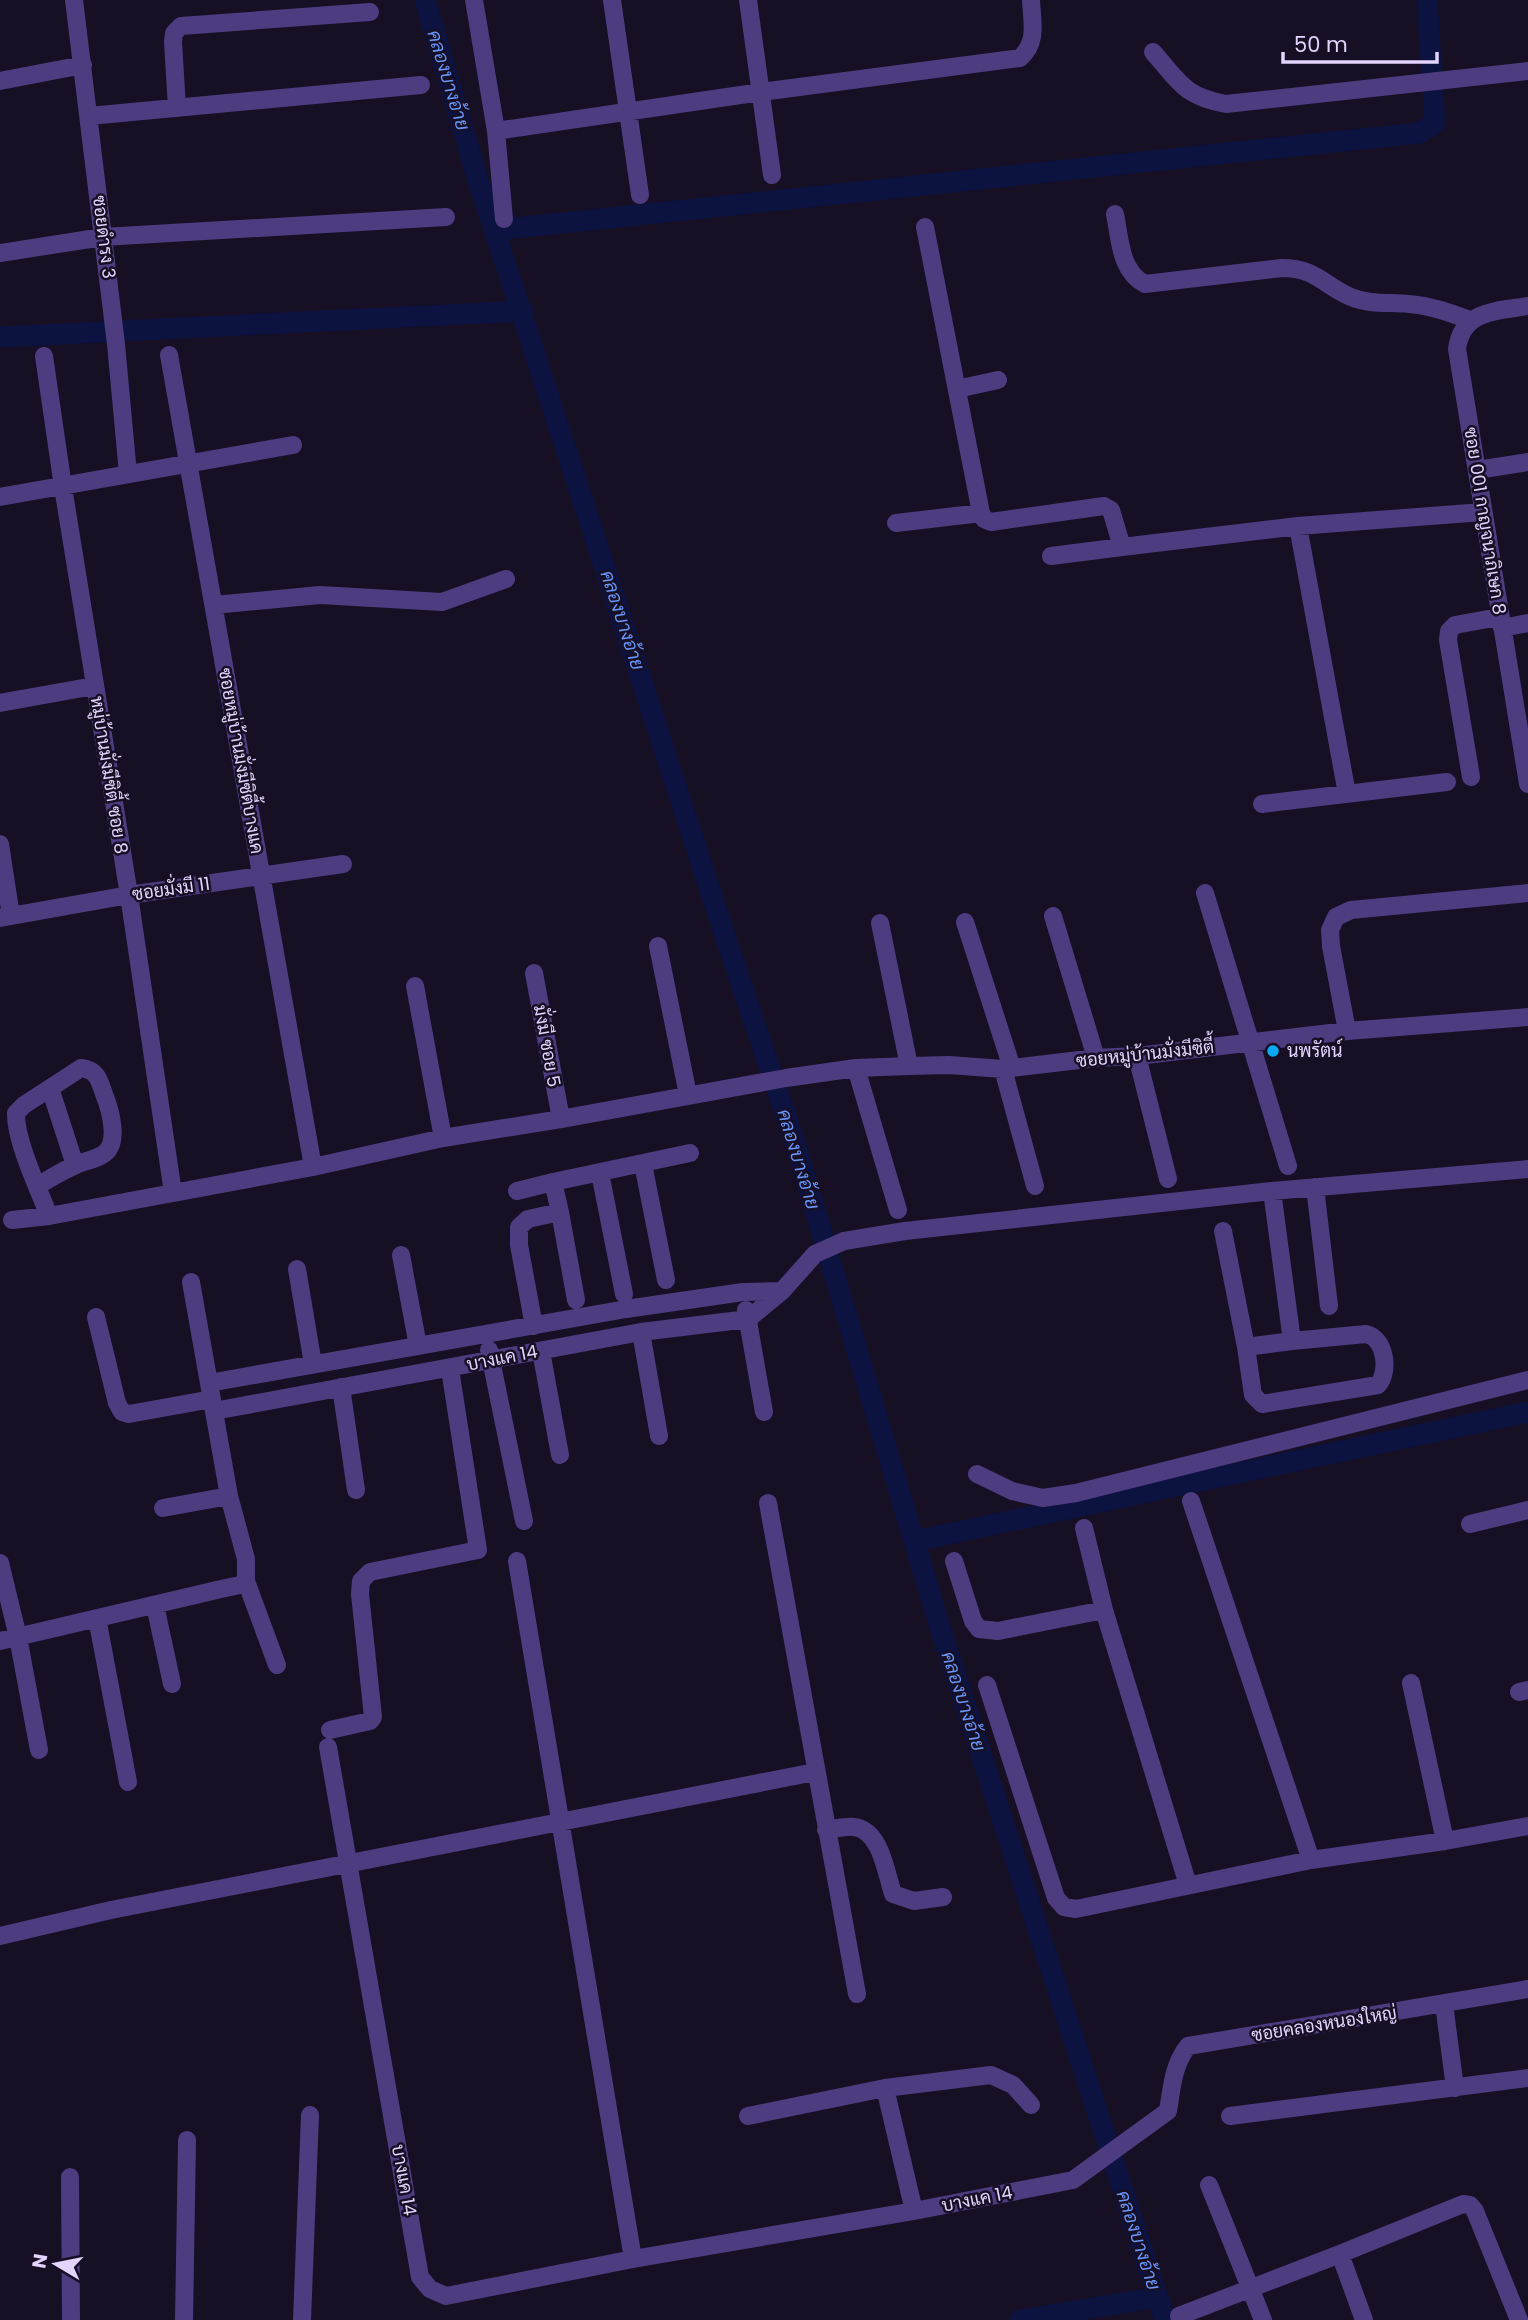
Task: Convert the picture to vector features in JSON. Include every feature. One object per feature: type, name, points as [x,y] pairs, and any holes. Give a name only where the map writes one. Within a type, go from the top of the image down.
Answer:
[{"type":"street","name":"ซอยดำรง 3","points":[[74,0],[111,294],[128,474]]},
{"type":"street","points":[[474,0],[496,131],[504,219]]},
{"type":"street","points":[[612,0],[640,195]]},
{"type":"street","points":[[748,0],[772,175]]},
{"type":"street","points":[[496,131],[1020,58],[1030,50],[1033,35],[1031,0]]},
{"type":"street","points":[[177,108],[173,42],[174,33],[181,26],[370,12]]},
{"type":"street","points":[[1153,52],[1186,90],[1202,100],[1226,104],[1528,71]]},
{"type":"street","points":[[0,81],[83,65]]},
{"type":"street","points":[[89,116],[421,85]]},
{"type":"street","points":[[1115,214],[1126,267],[1133,277],[1145,284],[1300,268],[1365,302],[1442,309],[1472,321],[1485,313],[1528,306]]},
{"type":"street","points":[[0,253],[103,237],[446,217]]},
{"type":"street","points":[[925,227],[984,519],[991,522],[1104,506],[1111,510],[1122,547]]},
{"type":"street","name":"ซอย 001 กาญจนาภิเษก 8","points":[[1472,321],[1464,328],[1457,349],[1527,777]]},
{"type":"street","name":"ซอยหมู่บ้านมั่งมีซิตี้บางแค","points":[[169,355],[313,1167]]},
{"type":"street","name":"หมู่บ้านมั่งมีซิตี้ ซอย 8","points":[[44,356],[62,487],[129,895],[173,1193]]},
{"type":"street","points":[[957,389],[998,380]]},
{"type":"street","points":[[0,497],[293,445]]},
{"type":"street","points":[[1477,470],[1528,462]]},
{"type":"street","points":[[1051,556],[1298,526],[1483,512]]},
{"type":"street","points":[[895,523],[981,513]]},
{"type":"street","points":[[1298,526],[1347,794]]},
{"type":"street","points":[[214,605],[320,595],[442,602],[506,579]]},
{"type":"street","points":[[1471,777],[1448,631],[1455,625],[1528,623]]},
{"type":"street","points":[[0,703],[94,686]]},
{"type":"street","points":[[1262,804],[1447,782]]},
{"type":"street","points":[[0,844],[6,917]]},
{"type":"street","name":"ซอยมั่งมี 11","points":[[6,917],[129,895],[343,864]]},
{"type":"street","points":[[1205,893],[1288,1166]]},
{"type":"street","points":[[1347,1031],[1331,946],[1330,930],[1336,917],[1351,910],[1528,894]]},
{"type":"street","points":[[1053,916],[1096,1058]]},
{"type":"street","points":[[965,922],[1007,1069],[1035,1186]]},
{"type":"street","points":[[880,923],[909,1066]]},
{"type":"street","points":[[12,1220],[49,1216],[313,1167],[443,1138],[688,1096],[658,946]]},
{"type":"street","name":"มั่งมี ซอย 5","points":[[534,972],[561,1119]]},
{"type":"street","points":[[415,986],[443,1138]]},
{"type":"street","name":"ซอยหมู่บ้านมั่งมีซิตี้","points":[[688,1096],[856,1068],[949,1065],[1007,1069],[1347,1031],[1528,1017]]},
{"type":"street","points":[[1137,1056],[1168,1179]]},
{"type":"street","points":[[37,1186],[75,1165],[104,1154],[110,1147],[113,1136],[108,1104],[97,1074],[90,1069],[81,1068],[16,1113],[15,1124],[37,1186],[49,1216]]},
{"type":"street","points":[[856,1068],[898,1210]]},
{"type":"street","points":[[50,1088],[75,1165]]},
{"type":"street","points":[[517,1191],[690,1153]]},
{"type":"street","points":[[643,1164],[666,1280]]},
{"type":"street","points":[[748,1319],[782,1291],[816,1254],[844,1241],[905,1231],[1272,1191],[1528,1169]]},
{"type":"street","points":[[600,1172],[625,1301],[636,1333],[659,1436]]},
{"type":"street","points":[[553,1182],[576,1300]]},
{"type":"street","points":[[1315,1187],[1329,1306]]},
{"type":"street","points":[[1272,1191],[1292,1341]]},
{"type":"street","points":[[534,1326],[519,1245],[519,1227],[528,1219],[560,1212]]},
{"type":"street","points":[[1223,1231],[1246,1348],[1252,1395],[1262,1404],[1378,1385],[1385,1371],[1380,1342],[1366,1334],[1246,1348]]},
{"type":"street","points":[[401,1255],[418,1346]]},
{"type":"street","points":[[296,1269],[313,1364]]},
{"type":"street","points":[[191,1282],[229,1496],[246,1559],[246,1581],[277,1665]]},
{"type":"street","name":"บางแค 14","points":[[212,1398],[313,1364],[534,1326],[625,1301],[782,1291]]},
{"type":"street","points":[[743,1292],[764,1412]]},
{"type":"street","points":[[96,1317],[117,1403],[122,1412],[129,1414],[212,1398]]},
{"type":"street","name":"บางแค 14","points":[[212,1398],[341,1387],[491,1362],[636,1333],[748,1319]]},
{"type":"street","points":[[486,1335],[524,1521]]},
{"type":"street","points":[[541,1350],[560,1455]]},
{"type":"street","name":"บางแค 14","points":[[450,1369],[478,1550],[370,1572],[361,1581],[360,1594],[373,1717],[370,1721],[329,1739],[420,2277],[430,2289],[446,2296],[633,2259],[914,2211],[1073,2180]]},
{"type":"street","points":[[977,1474],[1012,1492],[1043,1498],[1076,1493],[1528,1380]]},
{"type":"street","points":[[341,1387],[356,1490]]},
{"type":"street","points":[[163,1508],[229,1496]]},
{"type":"street","points":[[1191,1501],[1311,1860]]},
{"type":"street","points":[[768,1503],[857,1994]]},
{"type":"street","points":[[1470,1524],[1528,1510]]},
{"type":"street","points":[[1084,1528],[1104,1610],[1188,1885]]},
{"type":"street","points":[[517,1561],[633,2259]]},
{"type":"street","points":[[954,1561],[973,1621],[979,1629],[998,1631],[1104,1610]]},
{"type":"street","points":[[0,1563],[9,1639],[39,1750]]},
{"type":"street","points":[[9,1639],[240,1585],[246,1581]]},
{"type":"street","points":[[155,1605],[172,1684]]},
{"type":"street","points":[[97,1618],[128,1783]]},
{"type":"street","points":[[1410,1683],[1446,1841]]},
{"type":"street","points":[[987,1685],[1056,1898],[1065,1906],[1076,1909],[1311,1860],[1446,1841],[1528,1826]]},
{"type":"street","points":[[0,1937],[111,1910],[815,1772]]},
{"type":"street","points":[[826,1830],[853,1827],[866,1831],[875,1842],[893,1894],[915,1901],[943,1897]]},
{"type":"street","name":"ซอยคลองหนองใหญ่","points":[[1073,2180],[1168,2111],[1179,2058],[1188,2046],[1528,1989]]},
{"type":"street","points":[[1444,2004],[1455,2088]]},
{"type":"street","points":[[748,2116],[885,2088],[991,2075],[1013,2085],[1031,2105]]},
{"type":"street","points":[[1230,2116],[1528,2078]]},
{"type":"street","points":[[885,2088],[914,2211]]},
{"type":"street","points":[[302,2320],[310,2115]]},
{"type":"street","points":[[184,2320],[187,2140]]},
{"type":"street","points":[[70,2177],[71,2320]]},
{"type":"street","points":[[1209,2185],[1263,2320]]},
{"type":"street","points":[[1179,2316],[1463,2204],[1470,2205],[1475,2210],[1518,2320]]},
{"type":"street","points":[[1339,2254],[1364,2320]]},
{"type":"waterway","name":"คลองบางอ้าย","points":[[425,0],[477,177],[794,1140],[941,1631],[1165,2320]]},
{"type":"waterway","points":[[495,230],[1419,133],[1435,123],[1427,0]]},
{"type":"waterway","points":[[0,337],[523,311]]},
{"type":"waterway","points":[[915,1541],[1528,1412]]},
{"type":"waterway","points":[[1020,2320],[1158,2297]]},
{"type":"place","name":"นพรัตน์","points":[[1273,1051]]}]
